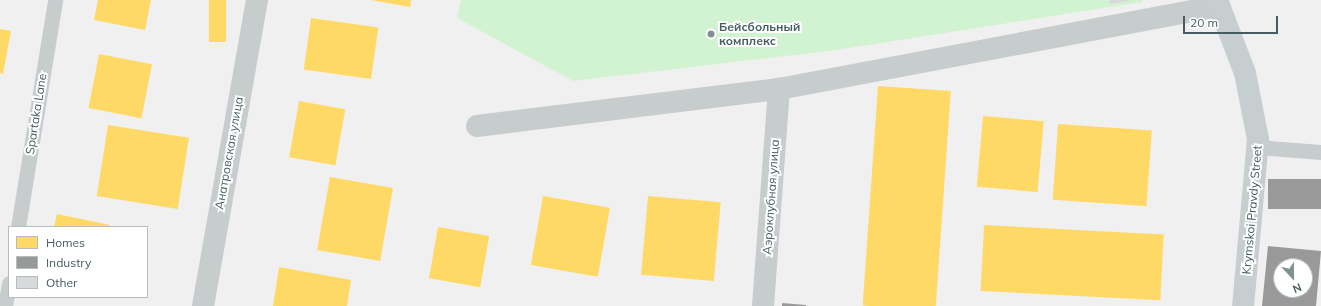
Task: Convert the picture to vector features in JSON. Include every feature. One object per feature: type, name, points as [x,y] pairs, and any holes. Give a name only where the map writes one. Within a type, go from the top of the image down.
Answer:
[{"type":"street","name":"Анатровская улица","points":[[203,306],[257,0]]},
{"type":"street","points":[[477,126],[780,89],[1218,3]]},
{"type":"street","name":"Krymskoi Pravdy Street","points":[[1218,3],[1245,73],[1258,139],[1243,306]]},
{"type":"street","name":"Аэроклубная улица","points":[[763,306],[780,89]]},
{"type":"lane","name":"Spartaka Lane","points":[[18,226],[55,0]]},
{"type":"lane","points":[[1257,147],[1321,152]]},
{"type":"lane","points":[[5,306],[8,289]]},
{"type":"green space","name":"Бейсбольный комплекс","points":[[461,0],[1142,0],[1142,2],[836,50],[573,81],[457,18]]},
{"type":"building: Homes","points":[[98,0],[151,0],[145,30],[94,20]]},
{"type":"building: Homes","points":[[209,0],[226,0],[226,42],[209,42]]},
{"type":"building: Homes","points":[[371,0],[411,0],[410,7]]},
{"type":"building: Homes","points":[[311,18],[378,27],[371,79],[304,69]]},
{"type":"building: Homes","points":[[0,29],[11,31],[3,74],[0,73]]},
{"type":"building: Homes","points":[[99,54],[152,64],[142,118],[89,108]]},
{"type":"building: Homes","points":[[878,86],[951,91],[936,306],[863,305]]},
{"type":"building: Homes","points":[[299,101],[345,109],[335,165],[289,157]]},
{"type":"building: Homes","points":[[983,116],[1044,121],[1038,192],[977,187]]},
{"type":"building: Homes","points":[[1058,124],[1152,131],[1146,206],[1053,200]]},
{"type":"building: Homes","points":[[108,125],[189,138],[178,209],[97,196]]},
{"type":"building: Homes","points":[[330,177],[393,188],[380,261],[317,250]]},
{"type":"building: Homes","points":[[543,196],[610,208],[598,277],[531,265]]},
{"type":"building: Homes","points":[[648,196],[721,202],[714,281],[641,275]]},
{"type":"building: Homes","points":[[57,214],[110,225],[110,226],[54,226]]},
{"type":"building: Homes","points":[[984,225],[1164,234],[1160,300],[981,291]]},
{"type":"building: Homes","points":[[438,227],[489,236],[480,287],[429,278]]},
{"type":"building: Homes","points":[[279,267],[351,280],[347,306],[273,306]]},
{"type":"building: Industry","points":[[1268,179],[1321,179],[1321,209],[1268,209]]},
{"type":"building: Industry","points":[[1268,246],[1321,251],[1316,306],[1262,306]]},
{"type":"building: Industry","points":[[782,303],[806,305],[806,306],[782,306]]},
{"type":"building: Other","points":[[1109,0],[1129,0],[1129,1],[1110,4]]},
{"type":"place","name":"Бейсбольный комплекс","points":[[711,34]]}]
